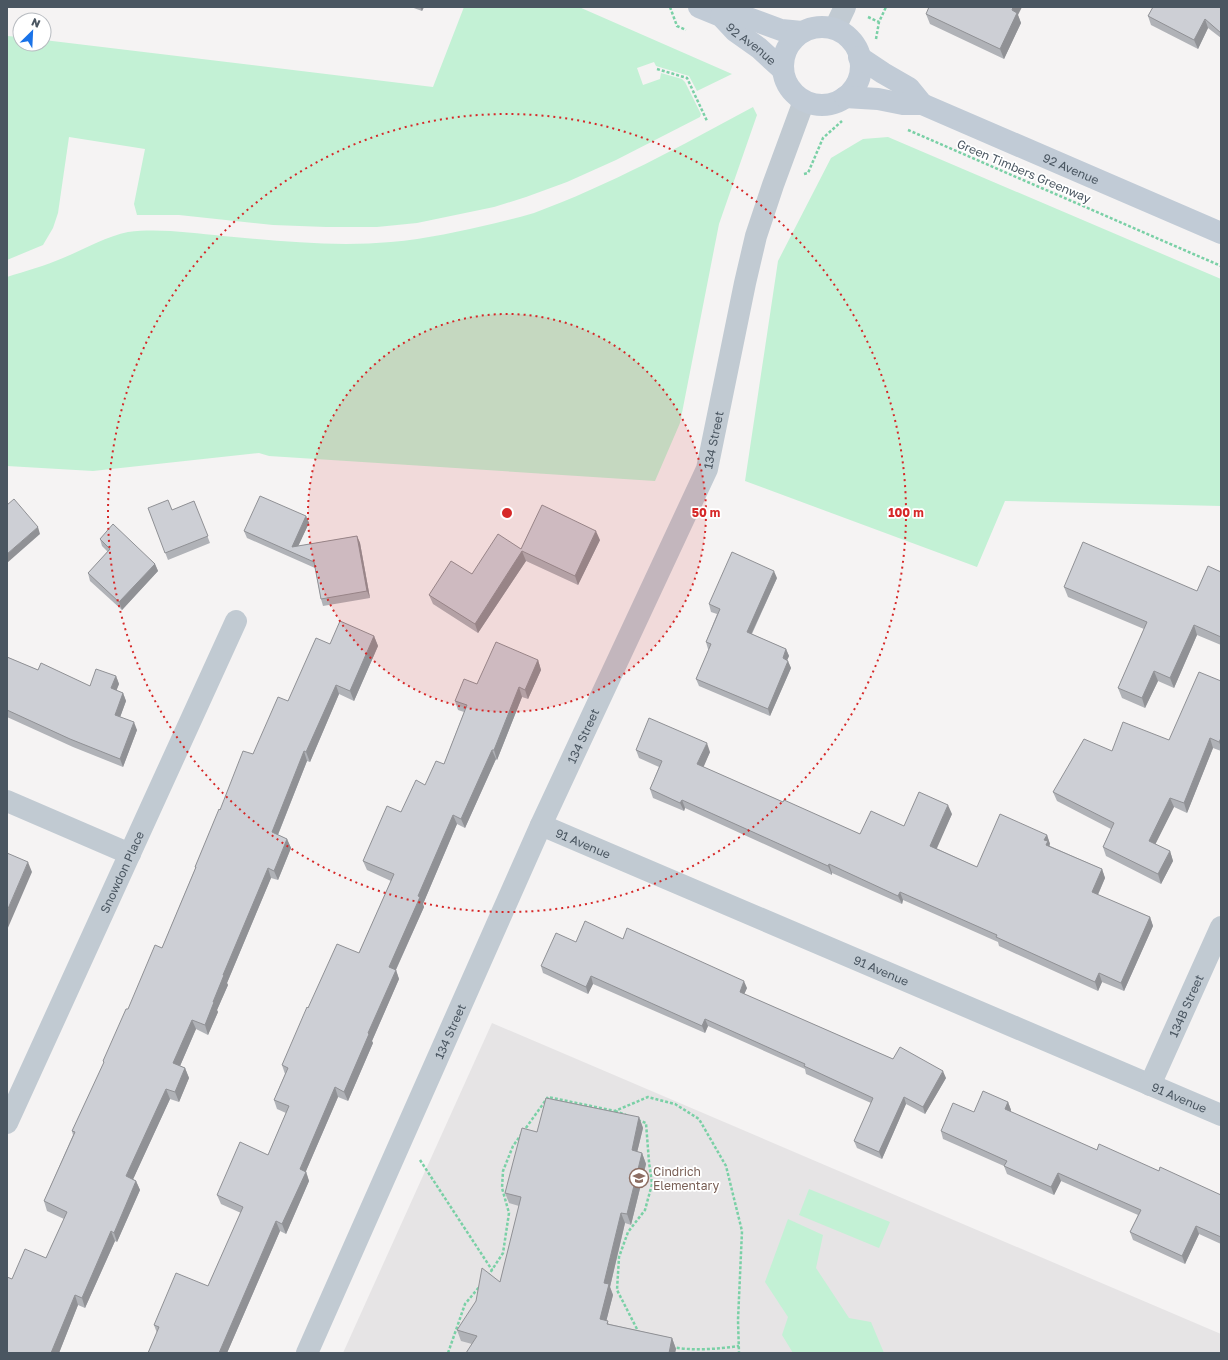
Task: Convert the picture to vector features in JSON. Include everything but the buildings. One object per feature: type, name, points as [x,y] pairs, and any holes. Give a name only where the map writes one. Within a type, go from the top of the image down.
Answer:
[{"type":"main road","name":"92 Avenue","points":[[699,7],[721,16],[735,31],[759,48],[783,70]]},
{"type":"main road","points":[[721,16],[743,16],[781,30],[802,32]]},
{"type":"main road","points":[[820,26],[835,28],[849,36],[858,50],[861,65],[858,81],[849,94],[835,103],[820,105],[804,101],[792,92],[785,79],[782,64],[786,50],[794,38],[806,29],[820,26]]},
{"type":"main road","points":[[860,57],[883,73],[909,88],[922,104]]},
{"type":"main road","points":[[845,97],[878,99],[903,104],[922,104]]},
{"type":"main road","name":"92 Avenue","points":[[922,104],[1221,233]]},
{"type":"street","points":[[835,28],[845,7]]},
{"type":"street","name":"134 Street","points":[[306,1353],[541,825],[707,469],[756,236],[775,177],[804,101]]},
{"type":"street","name":"Snowdon Place","points":[[7,1122],[236,621]]},
{"type":"street","points":[[7,801],[130,854]]},
{"type":"street","name":"91 Avenue","points":[[541,825],[1221,1115]]},
{"type":"street","name":"134B Street","points":[[1150,1085],[1221,927]]},
{"type":"path","points":[[657,69],[687,78],[707,121]]},
{"type":"path","points":[[808,173],[823,138],[838,123],[844,120]]},
{"type":"path","name":"Green Timbers Greenway","points":[[906,130],[1221,266]]},
{"type":"path","points":[[448,1353],[465,1304],[492,1270],[503,1253],[509,1213],[502,1188],[503,1171],[513,1146],[548,1097],[615,1111],[627,1116]]},
{"type":"path","points":[[615,1111],[648,1097],[675,1104],[699,1119],[726,1166],[742,1231],[738,1320],[739,1353]]},
{"type":"path","points":[[634,1118],[646,1123],[652,1184],[645,1210],[628,1232],[619,1257],[617,1290],[642,1338]]},
{"type":"path","points":[[420,1159],[492,1270]]},
{"type":"path","points":[[669,1346],[683,1349],[730,1348],[739,1346]]},
{"type":"shaded area","name":"Cindrich Elementary","points":[[492,1023],[1221,1334],[1221,1353],[343,1353]]},
{"type":"green space","points":[[464,7],[579,7],[732,74],[697,91],[689,76],[656,66],[654,62],[637,68],[643,85],[660,79],[661,73],[682,79],[685,82],[701,114],[700,117],[616,160],[567,182],[526,197],[494,207],[417,223],[377,227],[273,225],[179,215],[137,215],[134,204],[145,149],[69,137],[58,213],[53,228],[43,245],[7,260],[7,36],[12,36],[12,52],[52,52],[52,41],[433,87]]},
{"type":"green space","points":[[753,107],[757,115],[719,224],[680,423],[655,481],[269,456],[259,453],[93,471],[7,466],[7,277],[49,264],[103,240],[128,232],[187,232],[265,240],[349,244],[404,241],[457,232],[534,213],[562,202],[618,177]]},
{"type":"green space","points":[[888,137],[1221,279],[1221,506],[1005,501],[977,567],[745,481],[778,261],[831,158],[863,139]]},
{"type":"green space","points":[[809,1189],[890,1222],[879,1248],[799,1215]]},
{"type":"green space","points":[[788,1219],[823,1235],[816,1268],[849,1318],[871,1322],[884,1353],[793,1353],[782,1335],[788,1317],[765,1282]]},
{"type":"place","name":"Cindrich Elementary","points":[[639,1178]]}]
